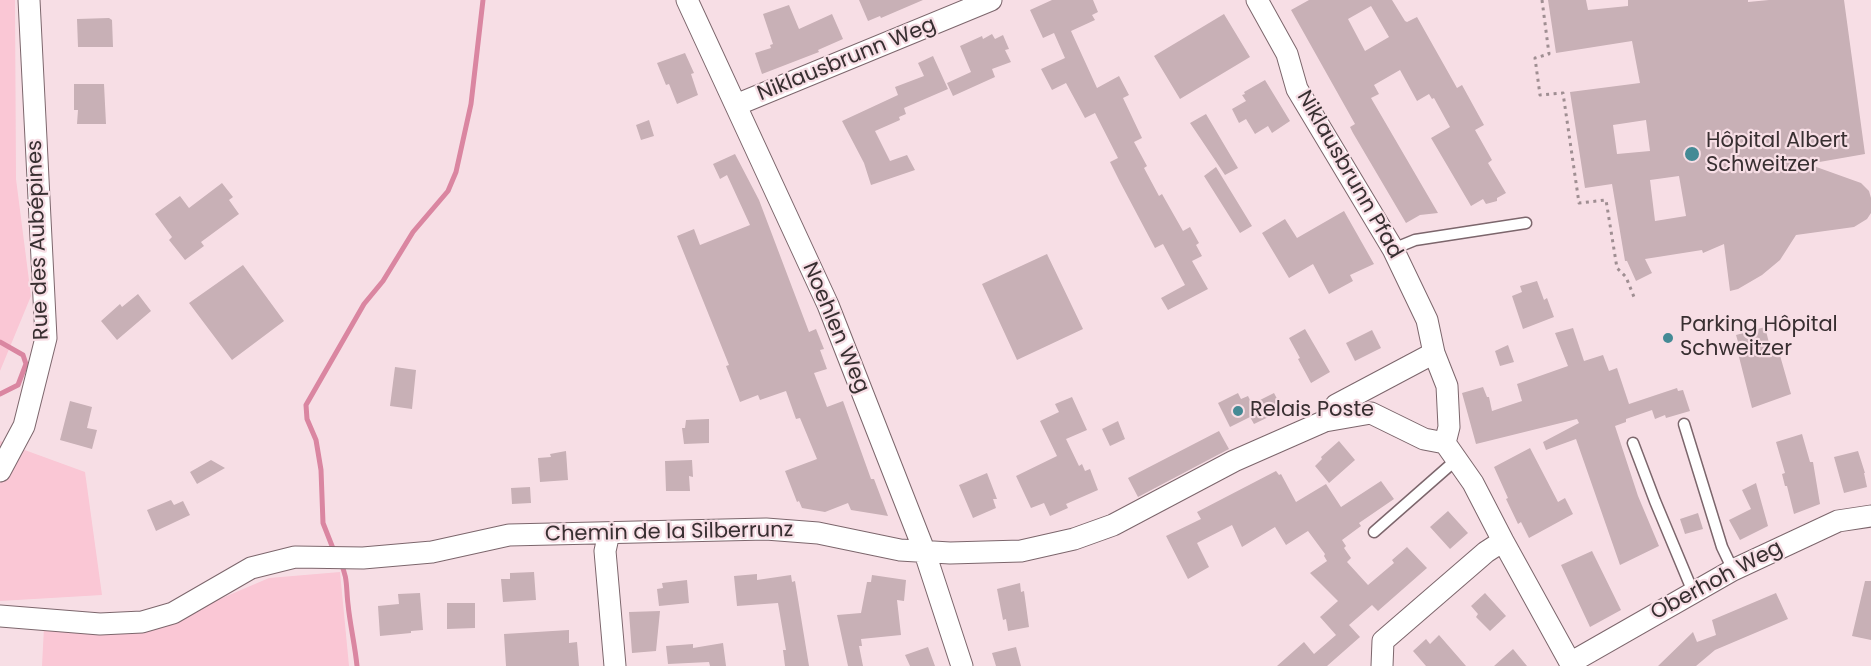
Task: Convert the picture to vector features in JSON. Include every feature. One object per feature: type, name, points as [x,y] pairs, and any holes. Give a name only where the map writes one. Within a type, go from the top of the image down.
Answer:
[{"type":"street","name":"Rue des Aubépines","points":[[0,471],[24,426],[46,338],[29,0]]},
{"type":"street","name":"Noehlen Weg","points":[[687,0],[828,305],[924,550],[962,666]]},
{"type":"street","name":"Niklausbrunn Pfad","points":[[1257,0],[1287,54],[1296,88],[1393,249],[1427,320],[1434,353]]},
{"type":"street","name":"Niklausbrunn Weg","points":[[736,105],[979,2]]},
{"type":"street","name":"Chemin de la Silberrunz","points":[[1325,422],[1336,405],[1434,353]]},
{"type":"street","points":[[1434,353],[1447,386],[1451,451],[1473,483],[1569,665]]},
{"type":"street","points":[[1370,388],[1371,412],[1451,451]]},
{"type":"street","name":"Chemin de la Silberrunz","points":[[0,616],[100,624],[142,622],[173,613],[251,568],[295,557],[363,558],[432,552],[509,535],[766,529],[818,532],[900,550],[950,553],[1021,551],[1074,539],[1113,525],[1234,460],[1325,422],[1371,412]]},
{"type":"street","name":"Oberhoh Weg","points":[[1569,665],[1733,570],[1838,521],[1871,516]]},
{"type":"street","points":[[609,533],[605,551],[615,666]]},
{"type":"street","points":[[1382,666],[1383,641],[1486,552],[1503,541]]},
{"type":"lane","points":[[1393,249],[1415,240],[1526,223]]},
{"type":"lane","points":[[1684,424],[1722,547],[1733,570]]},
{"type":"lane","points":[[1633,443],[1693,592]]},
{"type":"lane","points":[[1374,532],[1451,451]]},
{"type":"path","points":[[1542,0],[1549,54],[1535,58],[1540,95],[1563,93],[1579,203],[1606,200],[1617,268],[1626,278],[1634,297]]},
{"type":"shaded area","points":[[0,0],[15,0],[16,179],[31,296],[0,371]]},
{"type":"shaded area","points":[[0,441],[85,472],[102,595],[0,601]]},
{"type":"shaded area","points":[[340,572],[349,666],[42,666],[44,627],[145,631],[269,578]]},
{"type":"building","points":[[859,0],[923,0],[881,18],[880,16],[868,21]]},
{"type":"building","points":[[1052,0],[1093,0],[1098,12],[1092,15],[1095,20],[1071,31],[1097,88],[1119,76],[1129,95],[1123,98],[1142,138],[1134,142],[1147,166],[1144,168],[1159,196],[1162,194],[1183,231],[1190,227],[1199,243],[1196,245],[1202,256],[1192,261],[1208,289],[1168,310],[1161,298],[1185,285],[1163,244],[1155,248],[1120,182],[1110,162],[1118,158],[1095,113],[1085,118],[1066,83],[1052,90],[1041,69],[1065,58],[1054,33],[1043,38],[1030,10]]},
{"type":"building","points":[[1309,0],[1392,0],[1405,21],[1417,17],[1457,88],[1462,85],[1484,125],[1475,130],[1492,160],[1488,163],[1506,193],[1497,198],[1497,201],[1486,204],[1483,199],[1471,206],[1431,138],[1450,127],[1434,98],[1432,99],[1429,94],[1417,101],[1400,70],[1374,85],[1379,94],[1371,98],[1438,213],[1420,215],[1406,223],[1353,133],[1350,127],[1355,124],[1291,10]],"holes":[[[1371,6],[1389,37],[1365,51],[1348,19]]]},
{"type":"building","name":"Hôpital Albert Schweitzer","points":[[1548,0],[1586,0],[1588,10],[1628,6],[1628,0],[1748,0],[1748,2],[1844,0],[1865,154],[1808,164],[1861,183],[1869,191],[1871,213],[1867,219],[1854,227],[1796,235],[1780,260],[1762,275],[1738,289],[1730,291],[1724,244],[1703,253],[1702,250],[1645,259],[1652,273],[1636,281],[1625,261],[1612,184],[1585,188],[1570,92],[1640,83],[1632,41],[1556,53]],"holes":[[[1646,120],[1650,151],[1617,154],[1613,125]],[[1679,176],[1686,216],[1655,221],[1650,180]]]},
{"type":"building","points":[[789,5],[799,29],[832,14],[843,39],[818,50],[819,52],[762,74],[755,53],[771,48],[770,45],[773,44],[763,14]]},
{"type":"building","points":[[1224,14],[1250,57],[1180,99],[1154,56]]},
{"type":"building","points":[[109,18],[112,20],[113,47],[78,47],[77,19]]},
{"type":"building","points":[[992,34],[995,39],[1003,35],[1009,49],[1005,50],[1011,62],[992,69],[995,77],[953,96],[947,83],[971,72],[960,46]]},
{"type":"building","points":[[685,53],[694,73],[691,74],[698,95],[677,104],[657,63]]},
{"type":"building","points":[[933,56],[948,89],[904,108],[906,114],[899,117],[900,120],[875,131],[890,161],[907,155],[915,170],[871,185],[864,163],[842,121],[898,95],[895,87],[924,76],[918,63]]},
{"type":"building","points":[[1265,80],[1290,121],[1272,133],[1268,126],[1255,134],[1246,119],[1239,123],[1232,109],[1246,101],[1242,95],[1245,94],[1244,92]]},
{"type":"building","points":[[74,84],[104,84],[106,124],[77,124],[78,110],[74,110]]},
{"type":"building","points":[[1206,114],[1238,168],[1225,175],[1190,123]]},
{"type":"building","points":[[649,120],[654,136],[641,140],[636,125]]},
{"type":"building","points":[[735,154],[759,200],[809,332],[816,329],[824,349],[820,350],[827,369],[814,373],[827,407],[843,401],[871,479],[874,479],[888,516],[851,510],[848,503],[825,512],[802,508],[799,501],[797,502],[785,471],[817,459],[800,418],[796,419],[786,391],[760,400],[758,395],[740,402],[726,366],[729,365],[677,236],[694,229],[700,245],[750,225],[727,175],[720,179],[713,164]]},
{"type":"building","points":[[1216,167],[1252,226],[1240,233],[1204,176]]},
{"type":"building","points":[[222,183],[233,197],[229,200],[239,214],[201,242],[204,246],[185,260],[169,240],[172,237],[155,214],[180,196],[189,208]]},
{"type":"building","points":[[1344,211],[1374,264],[1350,275],[1353,281],[1329,294],[1313,264],[1289,278],[1262,233],[1285,219],[1297,238]]},
{"type":"building","points":[[1047,254],[1083,329],[1017,360],[982,284]]},
{"type":"building","points":[[243,265],[284,321],[232,360],[189,303]]},
{"type":"building","points":[[1537,281],[1554,317],[1523,329],[1512,296],[1522,292],[1520,286]]},
{"type":"building","points":[[138,294],[151,311],[117,340],[101,321],[120,304],[122,307]]},
{"type":"building","points":[[1765,327],[1770,347],[1777,345],[1791,394],[1752,408],[1738,353],[1741,352],[1736,335]]},
{"type":"building","points":[[1573,328],[1584,361],[1603,355],[1609,371],[1617,368],[1629,404],[1677,388],[1678,391],[1683,390],[1690,411],[1655,419],[1652,410],[1626,419],[1626,422],[1615,426],[1638,496],[1659,546],[1620,565],[1576,439],[1546,450],[1543,442],[1579,423],[1577,419],[1476,444],[1462,393],[1483,387],[1489,397],[1492,411],[1522,401],[1517,384],[1568,366],[1555,333]]},
{"type":"building","points":[[1305,329],[1330,372],[1311,383],[1289,338]]},
{"type":"building","points":[[1372,330],[1381,348],[1355,361],[1346,343]]},
{"type":"building","points":[[1508,345],[1514,362],[1500,366],[1495,351]]},
{"type":"building","points":[[395,367],[416,370],[412,409],[390,406]]},
{"type":"building","points":[[1238,393],[1241,399],[1248,396],[1252,404],[1274,393],[1283,410],[1254,424],[1250,417],[1230,427],[1218,403]]},
{"type":"building","points":[[1072,397],[1087,430],[1066,439],[1079,466],[1082,464],[1085,471],[1090,469],[1098,490],[1066,504],[1068,508],[1050,516],[1044,503],[1031,508],[1016,476],[1057,456],[1040,421],[1059,412],[1055,404]]},
{"type":"building","points":[[70,401],[92,407],[87,428],[97,430],[92,449],[60,440]]},
{"type":"building","points":[[709,419],[709,443],[684,444],[682,428],[685,428],[686,420]]},
{"type":"building","points":[[1118,421],[1125,439],[1110,446],[1102,429]]},
{"type":"building","points":[[1219,431],[1229,449],[1138,497],[1128,478]]},
{"type":"building","points":[[1802,434],[1810,462],[1813,462],[1820,504],[1794,514],[1782,474],[1785,473],[1776,442]]},
{"type":"building","points":[[1339,441],[1355,460],[1329,483],[1315,466],[1322,459],[1321,457]]},
{"type":"building","points":[[1530,448],[1558,502],[1565,498],[1573,514],[1529,538],[1521,522],[1518,524],[1494,467]]},
{"type":"building","points":[[566,451],[568,480],[540,482],[538,458],[551,457],[550,454]]},
{"type":"building","points":[[1858,451],[1867,487],[1844,493],[1834,457]]},
{"type":"building","points":[[211,460],[225,468],[197,484],[190,472]]},
{"type":"building","points":[[692,460],[693,477],[689,476],[690,491],[666,491],[665,461]]},
{"type":"building","points":[[1276,471],[1279,475],[1281,474],[1296,502],[1326,484],[1341,507],[1381,481],[1394,499],[1359,523],[1361,526],[1342,540],[1351,558],[1347,562],[1368,585],[1394,563],[1392,560],[1407,547],[1427,568],[1378,611],[1372,605],[1349,625],[1360,637],[1327,666],[1277,666],[1304,642],[1314,654],[1336,635],[1320,617],[1338,601],[1310,573],[1327,561],[1325,554],[1308,531],[1286,545],[1275,527],[1242,547],[1232,525],[1197,543],[1209,567],[1188,579],[1166,536],[1201,519],[1197,512]]},
{"type":"building","points":[[987,473],[997,499],[993,499],[996,508],[973,518],[959,485]]},
{"type":"building","points":[[1756,483],[1768,526],[1740,540],[1729,520],[1751,509],[1742,490]]},
{"type":"building","points":[[530,487],[531,503],[512,504],[511,488]]},
{"type":"building","points":[[171,500],[174,505],[183,501],[190,515],[156,531],[147,510]]},
{"type":"building","points":[[1448,511],[1468,533],[1450,549],[1430,527]]},
{"type":"building","points":[[1698,513],[1703,529],[1685,534],[1680,519]]},
{"type":"building","points":[[1592,551],[1621,610],[1590,627],[1561,565]]},
{"type":"building","points":[[534,572],[536,600],[503,602],[501,579],[510,579],[510,573]]},
{"type":"building","points":[[757,574],[757,580],[791,575],[792,582],[795,581],[809,666],[785,666],[783,650],[786,650],[778,603],[737,606],[734,576]]},
{"type":"building","points":[[872,575],[906,580],[904,601],[897,600],[901,635],[861,639],[862,646],[859,646],[863,666],[848,666],[837,615],[861,613],[867,582],[871,582]]},
{"type":"building","points":[[687,580],[689,603],[659,606],[657,589],[663,588],[662,583]]},
{"type":"building","points":[[1865,581],[1871,581],[1871,640],[1852,636]]},
{"type":"building","points":[[1020,583],[1021,592],[1024,591],[1029,627],[1008,631],[1006,619],[1003,620],[997,589]]},
{"type":"building","points":[[420,593],[423,630],[380,636],[378,606],[399,604],[398,594]]},
{"type":"building","points":[[1485,593],[1506,616],[1490,631],[1476,617],[1478,614],[1471,606]]},
{"type":"building","points":[[1776,593],[1788,619],[1715,650],[1696,666],[1658,666],[1693,632],[1697,642],[1716,635],[1712,620]]},
{"type":"building","points":[[447,603],[475,603],[475,628],[447,629]]},
{"type":"building","points":[[660,611],[656,651],[632,653],[629,612]]},
{"type":"building","points":[[569,630],[569,643],[577,642],[579,666],[506,666],[504,634]]},
{"type":"building","points":[[1439,635],[1466,666],[1426,666],[1413,651],[1426,639],[1430,644]]},
{"type":"building","points":[[723,643],[726,666],[710,666],[709,662],[668,664],[666,646],[693,644],[693,648]]},
{"type":"building","points":[[928,647],[935,666],[910,666],[905,655]]},
{"type":"building","points":[[1016,647],[1021,666],[996,666],[992,653]]},
{"type":"building","points":[[1513,649],[1527,666],[1494,666]]},
{"type":"waterway","points":[[334,551],[323,523],[321,470],[316,440],[307,419],[306,405],[364,304],[383,281],[413,232],[448,191],[456,172],[471,104],[483,0]]},
{"type":"waterway","points":[[0,342],[23,355],[26,364],[18,385],[0,394]]},
{"type":"waterway","points":[[340,562],[346,577],[357,666]]},
{"type":"place","name":"Hôpital Albert Schweitzer","points":[[1692,154]]},
{"type":"place","name":"Parking Hôpital Schweitzer","points":[[1668,338]]},
{"type":"place","name":"Relais Poste","points":[[1238,411]]}]
